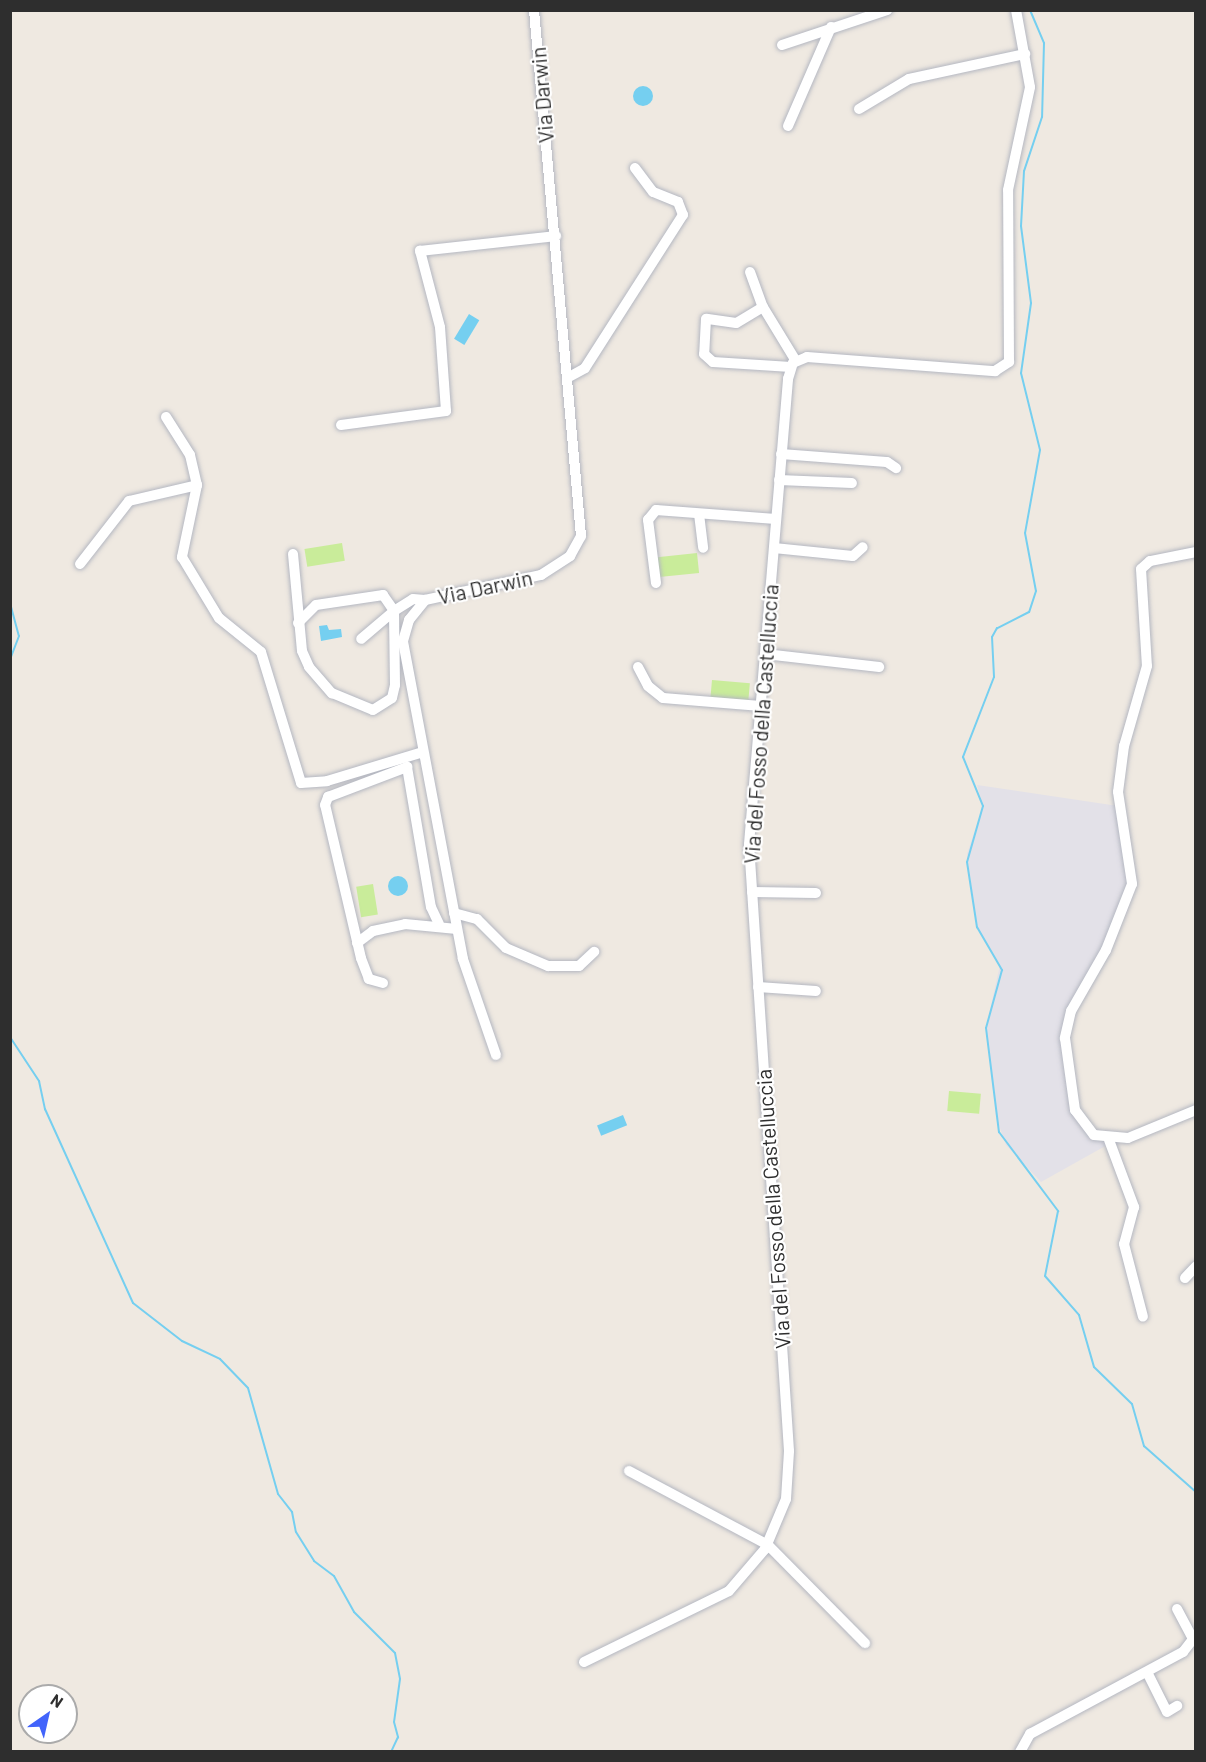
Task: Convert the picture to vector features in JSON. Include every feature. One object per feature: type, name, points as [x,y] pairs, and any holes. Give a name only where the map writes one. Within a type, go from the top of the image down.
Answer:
[{"type":"street","name":"Via Darwin","points":[[496,1055],[467,976],[403,641],[409,620],[425,600],[541,575],[575,550],[582,524],[534,10]]},
{"type":"street","points":[[782,45],[887,10]]},
{"type":"street","points":[[763,307],[736,322],[706,319],[704,354],[713,362],[793,364],[811,357],[995,371],[1009,362],[1008,195],[1029,103],[1025,54],[1016,10]]},
{"type":"street","points":[[788,126],[831,27]]},
{"type":"street","points":[[859,109],[909,79],[1025,54]]},
{"type":"street","points":[[569,378],[585,368],[683,216],[678,202],[653,192],[635,168]]},
{"type":"street","points":[[341,424],[446,411],[441,336],[419,257],[423,249],[556,236]]},
{"type":"street","points":[[750,272],[763,307],[793,364]]},
{"type":"street","name":"Via del Fosso della Castelluccia","points":[[584,1662],[717,1599],[746,1575],[768,1545],[786,1499],[789,1462],[750,835],[781,454],[793,364]]},
{"type":"street","points":[[166,417],[190,455],[197,485],[196,500],[181,542],[182,557],[219,618],[261,652],[301,783],[327,781],[423,752]]},
{"type":"street","points":[[781,454],[887,462],[896,468]]},
{"type":"street","points":[[779,480],[852,483]]},
{"type":"street","points":[[80,564],[129,501],[197,485]]},
{"type":"street","points":[[180,490],[196,500]]},
{"type":"street","points":[[656,584],[650,515],[656,510],[776,519]]},
{"type":"street","points":[[699,514],[703,548]]},
{"type":"street","points":[[774,548],[853,556],[862,547]]},
{"type":"street","points":[[1196,552],[1150,561],[1141,569],[1148,666],[1124,746],[1118,792],[1132,885],[1065,1031],[1077,1116],[1090,1132],[1109,1140],[1143,1134],[1196,1110]]},
{"type":"street","points":[[293,554],[298,623],[302,651],[318,680],[332,693],[374,710],[392,698],[395,685],[394,611],[390,600],[378,595],[316,605],[298,623]]},
{"type":"street","points":[[361,639],[394,611],[413,599],[425,600]]},
{"type":"street","points":[[765,654],[879,666]]},
{"type":"street","points":[[638,667],[648,686],[663,698],[761,706]]},
{"type":"street","points":[[383,983],[369,979],[357,944],[325,800],[407,767],[431,907],[439,924]]},
{"type":"street","points":[[752,892],[816,893]]},
{"type":"street","points":[[454,913],[486,924],[506,948],[539,964],[579,966],[594,952]]},
{"type":"street","points":[[357,944],[374,931],[439,924],[457,929]]},
{"type":"street","points":[[758,987],[816,991]]},
{"type":"street","points":[[1109,1140],[1134,1207],[1124,1244],[1143,1317]]},
{"type":"street","points":[[1185,1278],[1196,1266]]},
{"type":"street","points":[[629,1471],[768,1545],[865,1642]]},
{"type":"street","points":[[1020,1752],[1032,1732],[1148,1674],[1191,1645],[1177,1609]]},
{"type":"street","points":[[1148,1674],[1167,1712],[1177,1706]]},
{"type":"shaded area","points":[[977,785],[1118,806],[1132,884],[1067,1025],[1071,1090],[1090,1132],[1116,1140],[1041,1182],[1006,1145],[996,1117],[986,1028],[1000,965],[977,927],[967,854],[983,806]]},
{"type":"green space","points":[[342,543],[345,561],[307,567],[304,549]]},
{"type":"green space","points":[[697,553],[699,573],[659,577],[657,557]]},
{"type":"green space","points":[[712,680],[750,683],[748,702],[710,699]]},
{"type":"green space","points":[[373,884],[378,915],[361,917],[356,887]]},
{"type":"green space","points":[[949,1091],[981,1094],[979,1114],[947,1111]]},
{"type":"water","points":[[643,86],[650,89],[653,96],[650,103],[643,106],[636,103],[633,96],[636,89]]},
{"type":"water","points":[[469,314],[479,320],[464,345],[454,339]]},
{"type":"water","points":[[327,625],[329,630],[341,629],[342,637],[321,641],[319,626]]},
{"type":"water","points":[[398,876],[405,879],[408,886],[405,893],[398,896],[391,893],[388,886],[391,879]]},
{"type":"water","points":[[623,1115],[627,1125],[601,1136],[597,1125]]},
{"type":"waterway","points":[[1030,10],[1044,43],[1042,117],[1024,171],[1021,226],[1031,303],[1021,373],[1040,450],[1025,533],[1036,591],[1029,612],[997,628],[992,637],[994,677],[963,757],[983,806],[967,862],[977,927],[1002,970],[986,1028],[999,1132],[1058,1211],[1045,1276],[1079,1315],[1094,1367],[1132,1404],[1144,1446],[1196,1492]]},
{"type":"waterway","points":[[10,603],[19,636],[10,659]]},
{"type":"waterway","points":[[10,1037],[39,1081],[45,1109],[133,1303],[182,1341],[220,1359],[248,1388],[278,1494],[292,1512],[296,1532],[314,1561],[334,1576],[354,1612],[395,1653],[400,1679],[394,1722],[398,1737],[391,1752]]}]
